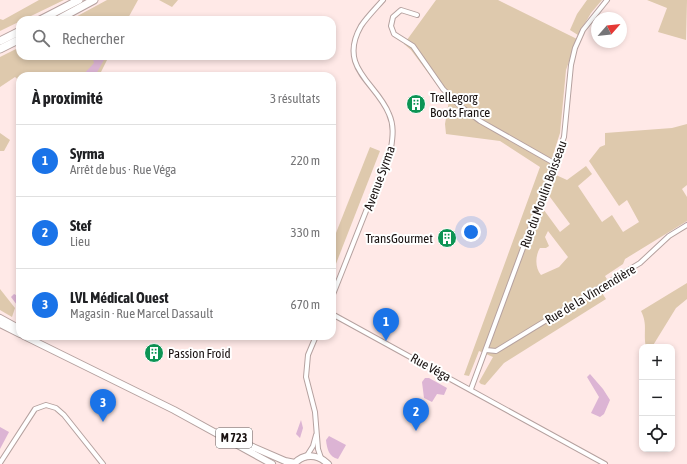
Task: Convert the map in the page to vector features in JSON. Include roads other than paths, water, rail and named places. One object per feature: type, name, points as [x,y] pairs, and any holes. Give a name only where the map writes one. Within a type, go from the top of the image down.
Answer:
[{"type":"highway","points":[[48,16],[79,0]]},
{"type":"highway","points":[[64,16],[94,0]]},
{"type":"highway","points":[[0,41],[16,32]]},
{"type":"highway","points":[[0,49],[16,41]]},
{"type":"main road","points":[[0,318],[16,327]]},
{"type":"main road","points":[[0,324],[16,332]]},
{"type":"main road","name":"M 723","points":[[32,340],[174,410],[271,455],[285,461],[295,463]]},
{"type":"main road","name":"M 723","points":[[40,340],[70,358]]},
{"type":"main road","name":"M 723","points":[[174,410],[272,464]]},
{"type":"main road","points":[[295,463],[306,456],[321,458],[328,464]]},
{"type":"street","name":"Avenue Syrma","points":[[336,287],[391,148],[393,131],[389,113],[362,77],[356,63],[355,51],[356,41],[362,26],[383,0]]},
{"type":"street","name":"Rue du Moulin Boisseau","points":[[469,388],[486,350],[564,137],[571,64],[575,48],[583,30],[607,0]]},
{"type":"street","points":[[417,15],[402,10],[393,17],[391,26],[394,34],[413,46],[443,89],[460,106],[480,121],[554,163]]},
{"type":"street","name":"Rue de la Vincendière","points":[[486,350],[496,350],[640,263],[669,236],[687,225]]},
{"type":"street","name":"Rue Véga","points":[[336,316],[605,464]]},
{"type":"street","points":[[314,340],[308,355],[306,377],[315,412],[318,449],[321,458]]},
{"type":"street","points":[[0,463],[35,409],[46,405],[56,408],[64,415],[103,464]]},
{"type":"street","points":[[306,456],[313,446],[317,431]]},
{"type":"place","name":"Trellegorg Boots France","points":[[416,104]]},
{"type":"place","name":"TransGourmet","points":[[447,238]]},
{"type":"place","name":"Syrma","points":[[386,341]]},
{"type":"place","name":"Passion Froid","points":[[154,353]]},
{"type":"place","name":"LVL Médical Ouest","points":[[103,422]]},
{"type":"place","name":"Stef","points":[[416,431]]}]
